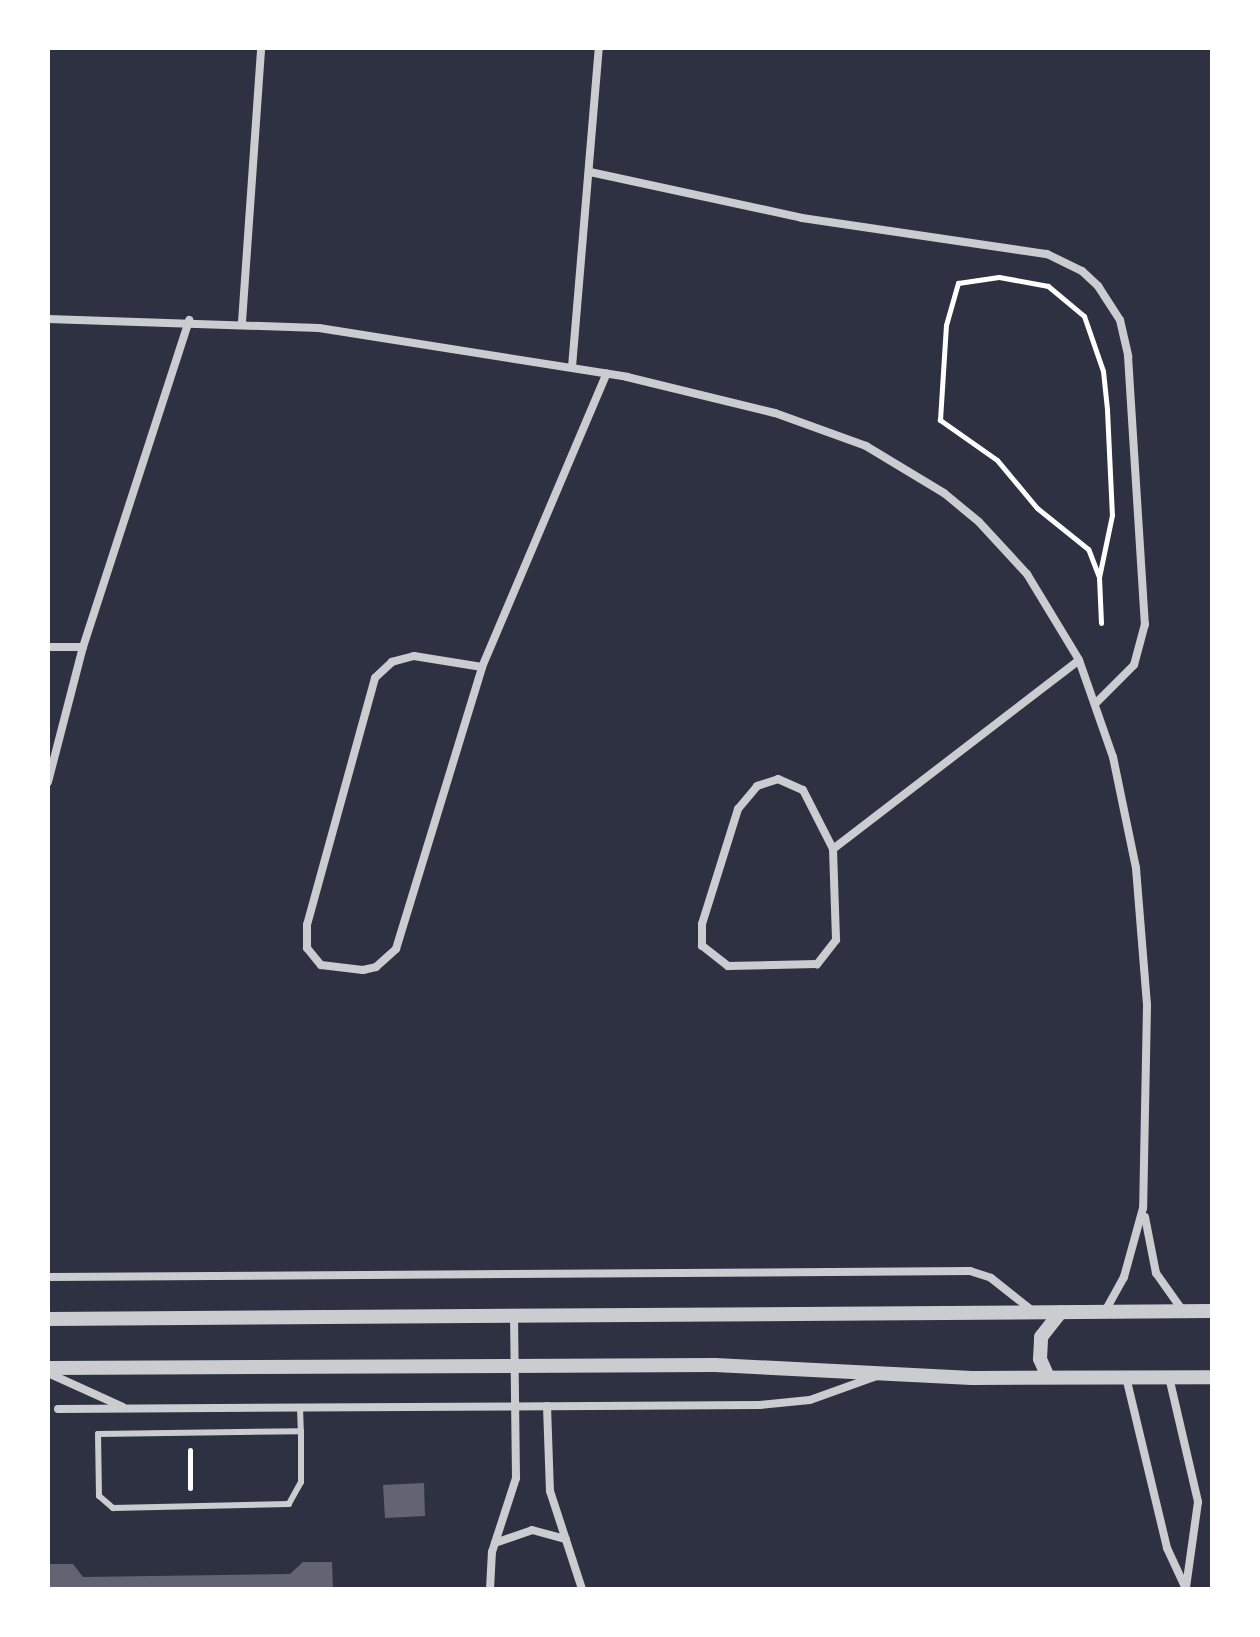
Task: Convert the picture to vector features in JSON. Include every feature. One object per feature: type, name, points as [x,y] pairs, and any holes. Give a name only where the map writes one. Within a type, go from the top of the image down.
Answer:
[{"type":"street","points":[[242,322],[261,48]]},
{"type":"street","points":[[572,367],[599,48]]},
{"type":"street","points":[[590,172],[802,218],[1047,254],[1082,271],[1098,286],[1120,320],[1128,356],[1145,624],[1134,665],[1096,703]]},
{"type":"street","points":[[48,319],[242,322],[396,337],[607,373],[775,413],[866,446],[906,468],[944,493],[1004,547],[1047,602],[1079,660],[1096,703],[1126,812],[1142,924],[1148,1088],[1143,1208],[1124,1277],[1104,1312]]},
{"type":"street","points":[[48,782],[83,647],[189,320]]},
{"type":"street","points":[[482,667],[414,656],[392,662],[375,678],[307,925],[307,948],[321,965],[363,970],[376,967],[396,949],[482,667],[607,373]]},
{"type":"street","points":[[48,647],[83,647]]},
{"type":"street","points":[[833,849],[1079,660]]},
{"type":"street","points":[[778,779],[796,784],[833,849],[836,940],[827,958],[806,967],[741,967],[708,955],[702,924],[738,809],[749,792],[778,779]]},
{"type":"street","points":[[1143,1208],[1156,1273],[1183,1311]]},
{"type":"street","points":[[48,1277],[970,1271],[991,1278],[1034,1312]]},
{"type":"street","points":[[48,1319],[1212,1311]]},
{"type":"street","points":[[1048,1377],[1040,1359],[1041,1337],[1060,1312]]},
{"type":"street","points":[[490,1589],[495,1543],[516,1478],[514,1316]]},
{"type":"street","points":[[48,1371],[730,1365],[885,1373],[1212,1377]]},
{"type":"street","points":[[48,1371],[128,1409]]},
{"type":"street","points":[[58,1409],[785,1404],[841,1391],[885,1373]]},
{"type":"street","points":[[1126,1377],[1167,1548],[1186,1588]]},
{"type":"street","points":[[1169,1377],[1198,1502],[1186,1588]]},
{"type":"street","points":[[547,1406],[547,1476],[582,1589]]},
{"type":"street","points":[[495,1543],[532,1530],[566,1539]]},
{"type":"lane","points":[[300,1407],[301,1431],[301,1482],[289,1504],[113,1508],[99,1496],[98,1434],[301,1431]]},
{"type":"path","points":[[1099,577],[1088,549],[1037,508],[997,460],[940,420],[947,384],[946,325],[958,283],[999,277],[1048,286],[1084,316],[1103,371],[1107,410],[1112,515],[1099,577],[1101,623]]},
{"type":"path","points":[[190,1433],[190,1506]]},
{"type":"building","points":[[424,1483],[425,1516],[385,1518],[383,1485]]},
{"type":"building","points":[[303,1562],[332,1562],[333,1589],[48,1589],[48,1564],[73,1564],[83,1577],[290,1574]]}]
